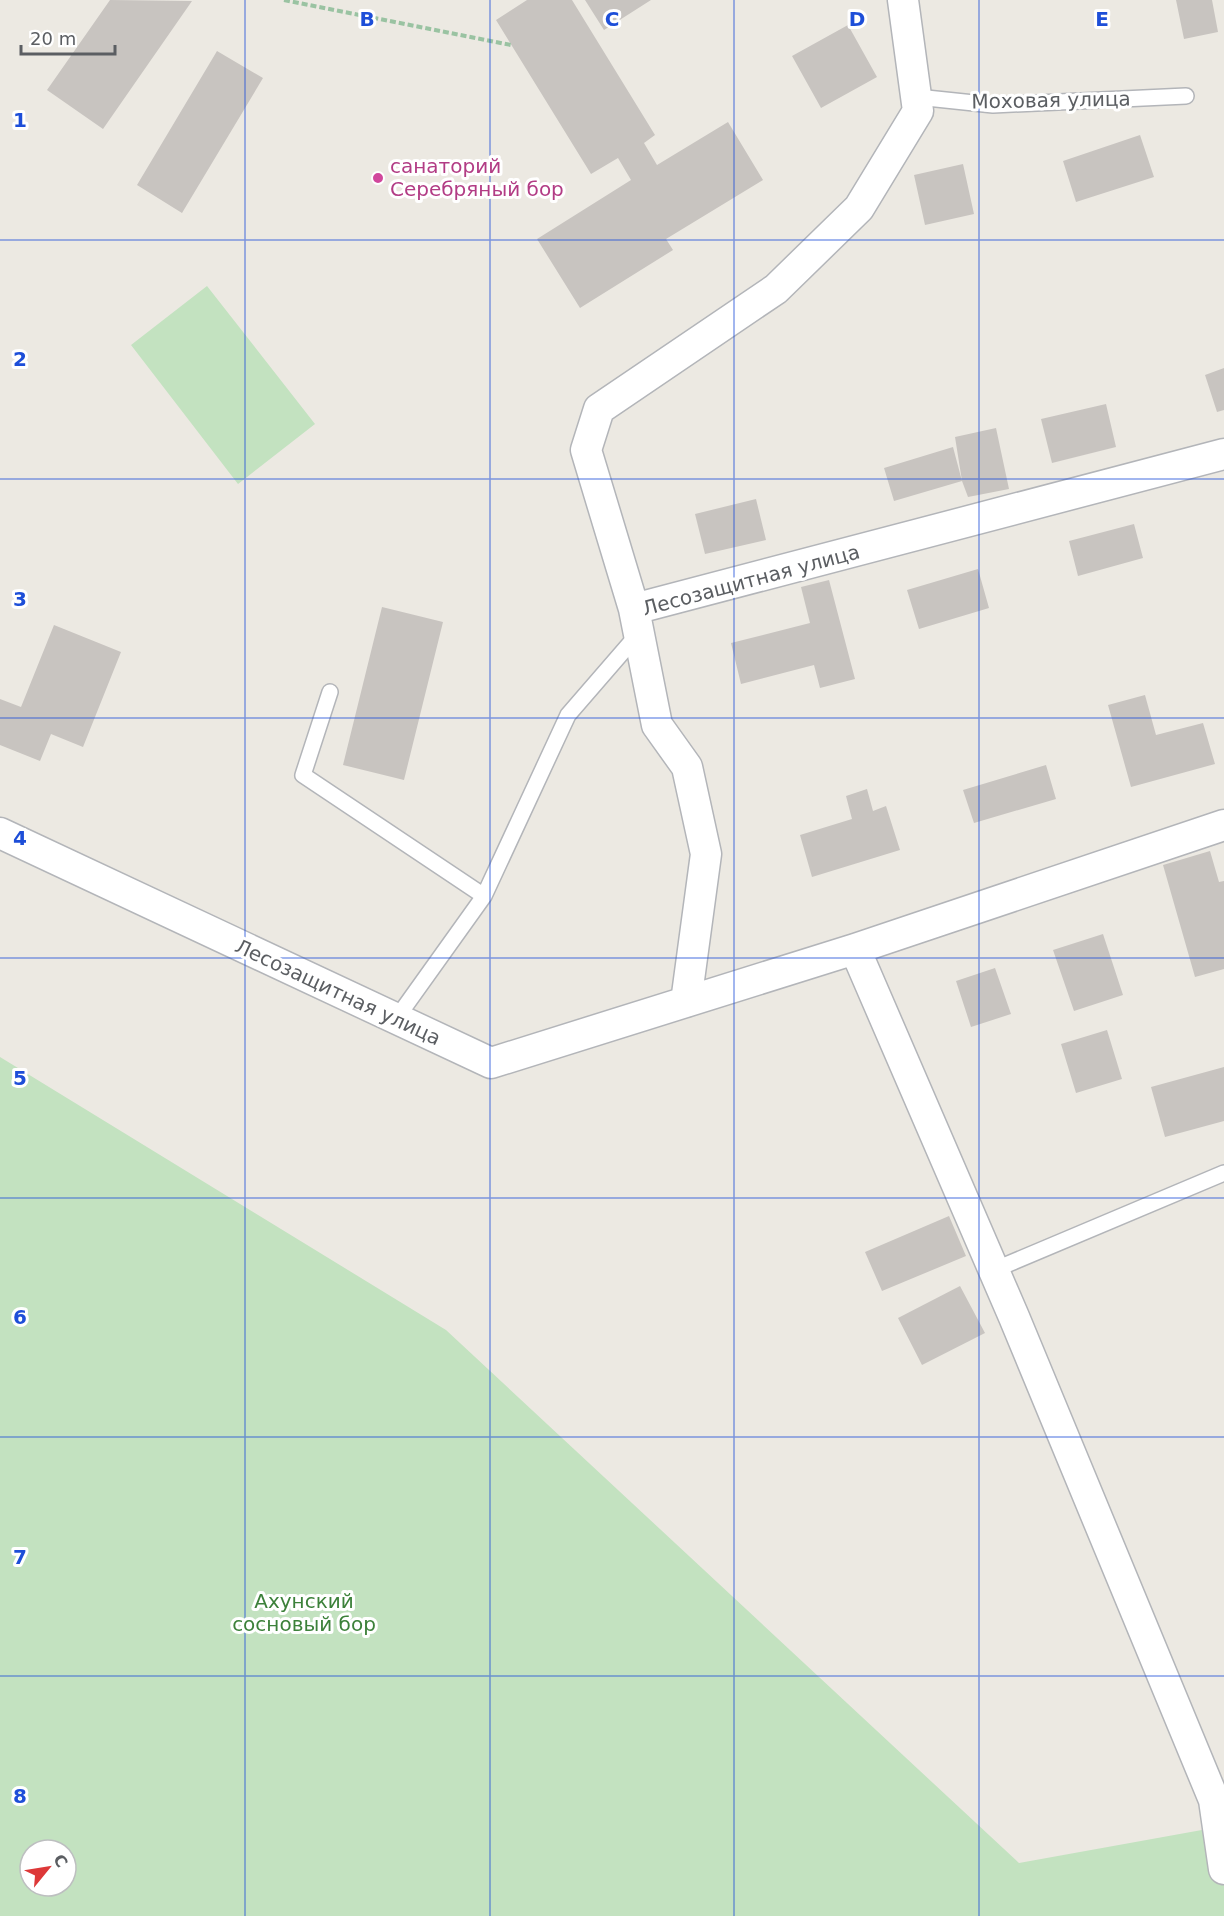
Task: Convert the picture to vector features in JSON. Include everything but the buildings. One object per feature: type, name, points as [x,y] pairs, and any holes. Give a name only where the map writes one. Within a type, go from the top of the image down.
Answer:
[{"type":"street","points":[[637,621],[586,450],[599,410],[776,289],[859,208],[918,111],[903,0]]},
{"type":"street","name":"Лесозащитная улица","points":[[686,1002],[706,854],[687,767],[657,725],[637,621],[1224,454]]},
{"type":"street","name":"Лесозащитная улица","points":[[0,833],[491,1063],[855,949],[1224,825]]},
{"type":"street","points":[[855,949],[994,1270],[1214,1800],[1224,1869]]},
{"type":"lane","name":"Моховая улица","points":[[916,97],[993,105],[1186,96]]},
{"type":"lane","points":[[396,1019],[484,896],[568,715],[637,621]]},
{"type":"lane","points":[[330,692],[303,775],[484,896]]},
{"type":"lane","points":[[994,1270],[1224,1173]]},
{"type":"path","points":[[284,0],[512,45]]},
{"type":"green space","points":[[207,286],[315,424],[238,484],[131,345]]},
{"type":"green space","name":"Ахунский сосновый бор","points":[[0,1057],[446,1330],[1019,1863],[1224,1826],[1224,1916],[0,1916]]},
{"type":"place","name":"санаторий Серебряный бор","points":[[378,178]]}]
